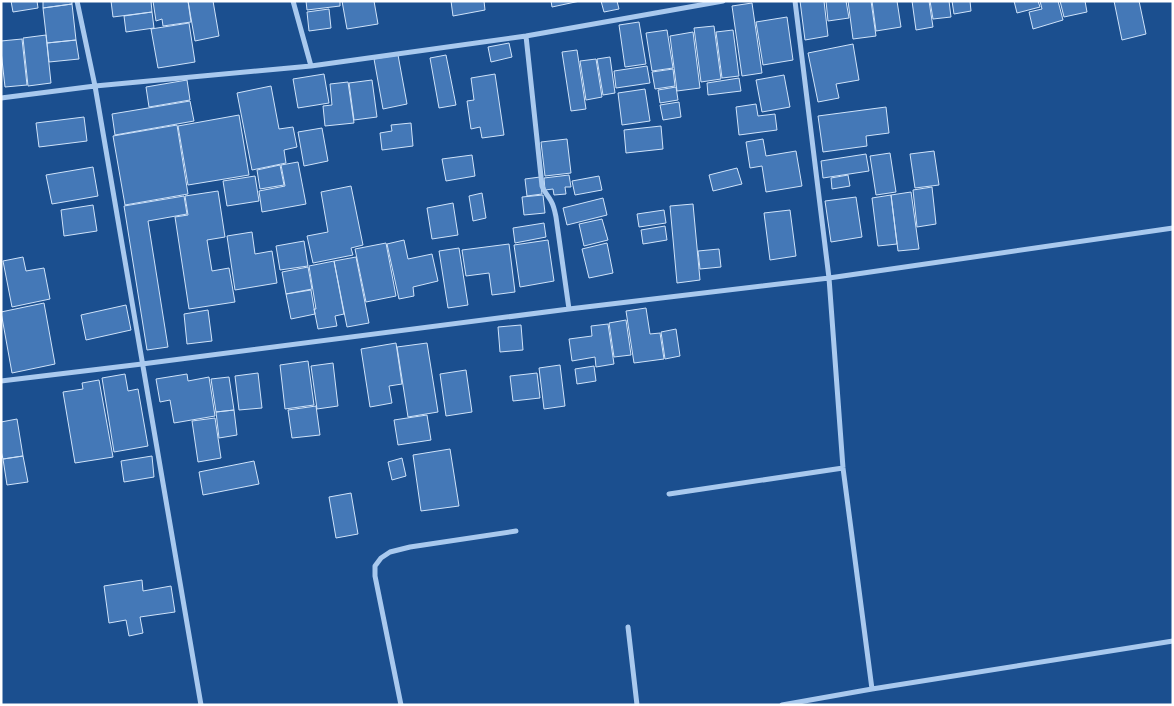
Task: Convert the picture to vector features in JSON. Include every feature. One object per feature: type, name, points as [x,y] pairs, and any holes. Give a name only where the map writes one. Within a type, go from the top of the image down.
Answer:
[{"type":"street","points":[[77,1],[95,86],[201,705]]},
{"type":"street","points":[[294,1],[311,66]]},
{"type":"street","points":[[1,98],[95,86],[311,66],[526,36],[723,1]]},
{"type":"street","points":[[795,1],[829,278],[843,468],[872,689]]},
{"type":"street","points":[[526,36],[542,186],[554,206],[569,309]]},
{"type":"street","points":[[1,381],[829,278],[1173,228]]},
{"type":"street","points":[[669,494],[843,468]]},
{"type":"street","points":[[401,705],[375,576],[376,566],[381,558],[390,552],[410,546],[516,531]]},
{"type":"street","points":[[628,627],[637,705]]},
{"type":"street","points":[[782,705],[1173,641]]},
{"type":"building","points":[[11,1],[37,1],[38,8],[13,12]]},
{"type":"building","points":[[43,1],[72,1],[72,4],[43,8]]},
{"type":"building","points":[[111,1],[151,1],[152,12],[113,17]]},
{"type":"building","points":[[153,1],[188,1],[191,22],[163,26],[162,19],[156,21]]},
{"type":"building","points":[[188,1],[213,1],[219,36],[195,41]]},
{"type":"building","points":[[306,1],[340,1],[340,6],[307,10]]},
{"type":"building","points":[[342,1],[374,1],[378,24],[347,29]]},
{"type":"building","points":[[451,1],[484,1],[485,10],[453,16]]},
{"type":"building","points":[[551,1],[580,1],[552,7]]},
{"type":"building","points":[[601,1],[617,1],[619,9],[604,12]]},
{"type":"building","points":[[800,1],[824,1],[828,36],[805,40]]},
{"type":"building","points":[[826,1],[846,1],[849,18],[828,21]]},
{"type":"building","points":[[848,1],[871,1],[876,36],[853,39]]},
{"type":"building","points":[[872,1],[897,1],[901,27],[876,31]]},
{"type":"building","points":[[912,1],[929,1],[933,27],[916,30]]},
{"type":"building","points":[[930,1],[949,1],[951,17],[933,19]]},
{"type":"building","points":[[952,1],[970,1],[971,11],[954,14]]},
{"type":"building","points":[[1014,1],[1038,1],[1040,7],[1017,13]]},
{"type":"building","points":[[1040,1],[1058,1],[1063,20],[1033,29],[1029,12],[1042,9]]},
{"type":"building","points":[[1060,1],[1085,1],[1087,12],[1064,17]]},
{"type":"building","points":[[1114,1],[1139,1],[1146,34],[1122,40]]},
{"type":"building","points":[[752,3],[762,73],[742,76],[732,6]]},
{"type":"building","points":[[72,4],[76,40],[47,43],[43,8]]},
{"type":"building","points":[[329,9],[331,28],[309,31],[307,12]]},
{"type":"building","points":[[152,12],[154,28],[126,32],[124,16]]},
{"type":"building","points":[[787,17],[793,60],[763,65],[756,22]]},
{"type":"building","points":[[639,22],[646,64],[625,67],[619,25]]},
{"type":"building","points":[[189,23],[195,62],[158,68],[151,29]]},
{"type":"building","points":[[714,26],[721,79],[701,82],[694,28]]},
{"type":"building","points":[[667,30],[673,68],[652,71],[646,33]]},
{"type":"building","points":[[733,30],[739,76],[722,78],[716,32]]},
{"type":"building","points":[[693,32],[700,88],[677,91],[670,36]]},
{"type":"building","points":[[46,35],[51,83],[28,86],[23,38]]},
{"type":"building","points":[[22,39],[27,85],[5,87],[1,41]]},
{"type":"building","points":[[76,40],[79,59],[49,62],[47,43]]},
{"type":"building","points":[[509,43],[512,57],[491,62],[488,47]]},
{"type":"building","points":[[853,44],[859,80],[836,84],[839,98],[818,102],[808,53]]},
{"type":"building","points":[[577,50],[586,109],[571,111],[562,52]]},
{"type":"building","points":[[398,55],[407,104],[383,109],[374,59]]},
{"type":"building","points":[[446,55],[456,105],[439,108],[430,58]]},
{"type":"building","points":[[610,57],[615,93],[603,95],[597,59]]},
{"type":"building","points":[[596,59],[602,97],[586,100],[580,61]]},
{"type":"building","points":[[647,66],[650,83],[616,88],[614,71]]},
{"type":"building","points":[[673,69],[675,86],[655,89],[652,72]]},
{"type":"building","points":[[324,74],[329,103],[298,108],[293,79]]},
{"type":"building","points":[[495,74],[504,135],[482,138],[480,127],[471,129],[467,101],[474,100],[471,78]]},
{"type":"building","points":[[784,75],[790,107],[762,112],[756,80]]},
{"type":"building","points":[[739,78],[741,91],[708,95],[707,83]]},
{"type":"building","points":[[187,80],[190,100],[149,107],[146,87]]},
{"type":"building","points":[[372,80],[377,117],[354,120],[349,83]]},
{"type":"building","points":[[348,82],[354,123],[325,126],[323,106],[332,105],[330,84]]},
{"type":"building","points":[[271,86],[279,129],[293,127],[297,147],[284,150],[286,163],[252,170],[237,93]]},
{"type":"building","points":[[676,87],[678,100],[660,103],[658,90]]},
{"type":"building","points":[[645,89],[650,121],[622,125],[618,93]]},
{"type":"building","points":[[190,101],[194,121],[115,135],[112,114]]},
{"type":"building","points":[[679,102],[681,117],[663,120],[660,105]]},
{"type":"building","points":[[756,104],[758,116],[775,114],[777,130],[739,135],[736,107]]},
{"type":"building","points":[[886,107],[889,133],[866,136],[867,146],[823,152],[818,116]]},
{"type":"building","points":[[239,115],[249,175],[188,185],[178,126]]},
{"type":"building","points":[[84,117],[87,141],[39,147],[36,123]]},
{"type":"building","points":[[411,123],[413,146],[382,150],[380,133],[392,131],[391,125]]},
{"type":"building","points":[[177,125],[188,194],[125,205],[113,136]]},
{"type":"building","points":[[661,126],[663,149],[626,153],[624,130]]},
{"type":"building","points":[[322,128],[328,161],[304,166],[298,132]]},
{"type":"building","points":[[567,139],[571,173],[545,176],[541,142]]},
{"type":"building","points":[[763,139],[766,156],[796,151],[802,186],[766,192],[762,166],[750,168],[746,142]]},
{"type":"building","points":[[934,151],[939,185],[915,188],[910,154]]},
{"type":"building","points":[[890,153],[896,192],[876,195],[870,156]]},
{"type":"building","points":[[866,154],[869,171],[823,178],[821,161]]},
{"type":"building","points":[[472,155],[475,176],[446,181],[442,159]]},
{"type":"building","points":[[298,162],[306,204],[262,212],[259,191],[285,186],[281,165]]},
{"type":"building","points":[[280,165],[284,185],[260,189],[257,170]]},
{"type":"building","points":[[93,167],[98,196],[52,204],[46,175]]},
{"type":"building","points":[[737,168],[742,184],[713,191],[709,175]]},
{"type":"building","points":[[569,175],[571,187],[565,187],[566,194],[554,195],[553,189],[545,190],[544,178]]},
{"type":"building","points":[[848,175],[850,186],[832,189],[831,178]]},
{"type":"building","points":[[255,176],[259,201],[227,206],[223,181]]},
{"type":"building","points":[[599,176],[602,190],[575,195],[572,181]]},
{"type":"building","points":[[540,177],[542,194],[527,196],[525,179]]},
{"type":"building","points":[[351,186],[363,245],[351,248],[353,255],[313,263],[307,236],[328,232],[321,192]]},
{"type":"building","points":[[932,187],[936,224],[917,227],[913,190]]},
{"type":"building","points":[[218,191],[225,237],[207,240],[212,271],[229,268],[235,302],[189,309],[175,217],[188,215],[185,196]]},
{"type":"building","points":[[911,192],[919,249],[898,251],[891,195]]},
{"type":"building","points":[[482,193],[486,218],[473,221],[469,196]]},
{"type":"building","points":[[543,195],[545,213],[524,215],[522,197]]},
{"type":"building","points":[[891,195],[897,244],[878,246],[872,198]]},
{"type":"building","points":[[184,196],[187,214],[148,221],[168,347],[147,350],[124,206]]},
{"type":"building","points":[[856,197],[862,237],[831,242],[825,201]]},
{"type":"building","points":[[603,198],[607,215],[567,225],[563,208]]},
{"type":"building","points":[[453,203],[458,235],[432,239],[427,208]]},
{"type":"building","points":[[693,204],[700,280],[677,283],[670,206]]},
{"type":"building","points":[[93,205],[97,231],[64,236],[61,210]]},
{"type":"building","points":[[664,210],[666,223],[639,227],[637,214]]},
{"type":"building","points":[[790,210],[796,256],[770,260],[764,213]]},
{"type":"building","points":[[602,219],[608,240],[584,246],[579,224]]},
{"type":"building","points":[[544,223],[546,237],[515,243],[513,228]]},
{"type":"building","points":[[665,226],[667,240],[643,244],[641,230]]},
{"type":"building","points":[[252,232],[255,254],[272,251],[277,283],[235,290],[227,236]]},
{"type":"building","points":[[404,240],[408,259],[432,254],[438,281],[413,287],[414,296],[399,299],[387,244]]},
{"type":"building","points":[[548,240],[554,281],[520,287],[514,245]]},
{"type":"building","points":[[304,241],[308,266],[280,270],[276,246]]},
{"type":"building","points":[[386,243],[396,296],[366,302],[355,249]]},
{"type":"building","points":[[607,243],[613,273],[589,278],[582,249]]},
{"type":"building","points":[[509,244],[515,292],[492,295],[489,273],[466,276],[462,250]]},
{"type":"building","points":[[459,248],[468,305],[448,308],[439,251]]},
{"type":"building","points":[[719,249],[721,267],[700,269],[698,251]]},
{"type":"building","points":[[23,257],[26,271],[44,268],[50,299],[12,307],[3,261]]},
{"type":"building","points":[[356,257],[369,323],[347,327],[334,261]]},
{"type":"building","points":[[334,261],[344,314],[335,316],[337,326],[318,329],[309,266]]},
{"type":"building","points":[[308,267],[312,289],[286,294],[282,272]]},
{"type":"building","points":[[311,290],[315,314],[291,319],[286,294]]},
{"type":"building","points":[[44,303],[55,364],[12,373],[1,312]]},
{"type":"building","points":[[126,305],[131,330],[86,340],[81,315]]},
{"type":"building","points":[[646,308],[650,334],[660,333],[664,359],[634,363],[626,311]]},
{"type":"building","points":[[208,310],[212,341],[187,344],[184,314]]},
{"type":"building","points":[[626,320],[631,355],[614,357],[609,323]]},
{"type":"building","points":[[608,324],[614,364],[596,367],[595,357],[572,361],[569,339],[592,336],[591,326]]},
{"type":"building","points":[[521,325],[523,350],[500,352],[498,327]]},
{"type":"building","points":[[676,329],[680,356],[665,359],[661,332]]},
{"type":"building","points":[[396,343],[402,384],[389,386],[392,403],[370,407],[361,349]]},
{"type":"building","points":[[427,343],[438,412],[408,417],[397,347]]},
{"type":"building","points":[[308,361],[314,405],[285,409],[280,365]]},
{"type":"building","points":[[333,363],[338,406],[317,409],[311,366]]},
{"type":"building","points":[[560,365],[565,406],[544,409],[539,368]]},
{"type":"building","points":[[594,366],[596,381],[577,384],[575,369]]},
{"type":"building","points":[[466,370],[472,412],[446,416],[440,374]]},
{"type":"building","points":[[258,373],[262,408],[239,410],[235,376]]},
{"type":"building","points":[[537,373],[540,398],[513,401],[510,376]]},
{"type":"building","points":[[125,374],[128,391],[138,389],[148,446],[114,452],[102,378]]},
{"type":"building","points":[[187,374],[188,381],[209,377],[215,416],[174,423],[170,400],[160,402],[156,379]]},
{"type":"building","points":[[229,377],[234,410],[216,412],[211,379]]},
{"type":"building","points":[[99,380],[113,457],[75,463],[63,392],[83,389],[82,383]]},
{"type":"building","points":[[316,406],[320,435],[292,438],[288,410]]},
{"type":"building","points":[[234,410],[237,435],[219,438],[216,412]]},
{"type":"building","points":[[427,415],[431,440],[398,445],[394,420]]},
{"type":"building","points":[[215,418],[221,458],[198,462],[192,421]]},
{"type":"building","points":[[17,419],[23,456],[3,459],[1,451],[1,422]]},
{"type":"building","points":[[450,449],[459,506],[421,511],[413,455]]},
{"type":"building","points":[[23,456],[28,482],[7,485],[3,459]]},
{"type":"building","points":[[152,456],[154,477],[124,482],[121,461]]},
{"type":"building","points":[[402,458],[406,476],[392,480],[388,462]]},
{"type":"building","points":[[254,461],[259,484],[203,495],[199,472]]},
{"type":"building","points":[[351,493],[358,534],[336,538],[329,497]]},
{"type":"building","points":[[142,580],[143,591],[171,586],[175,612],[140,617],[143,633],[129,636],[126,620],[109,623],[104,586]]}]
